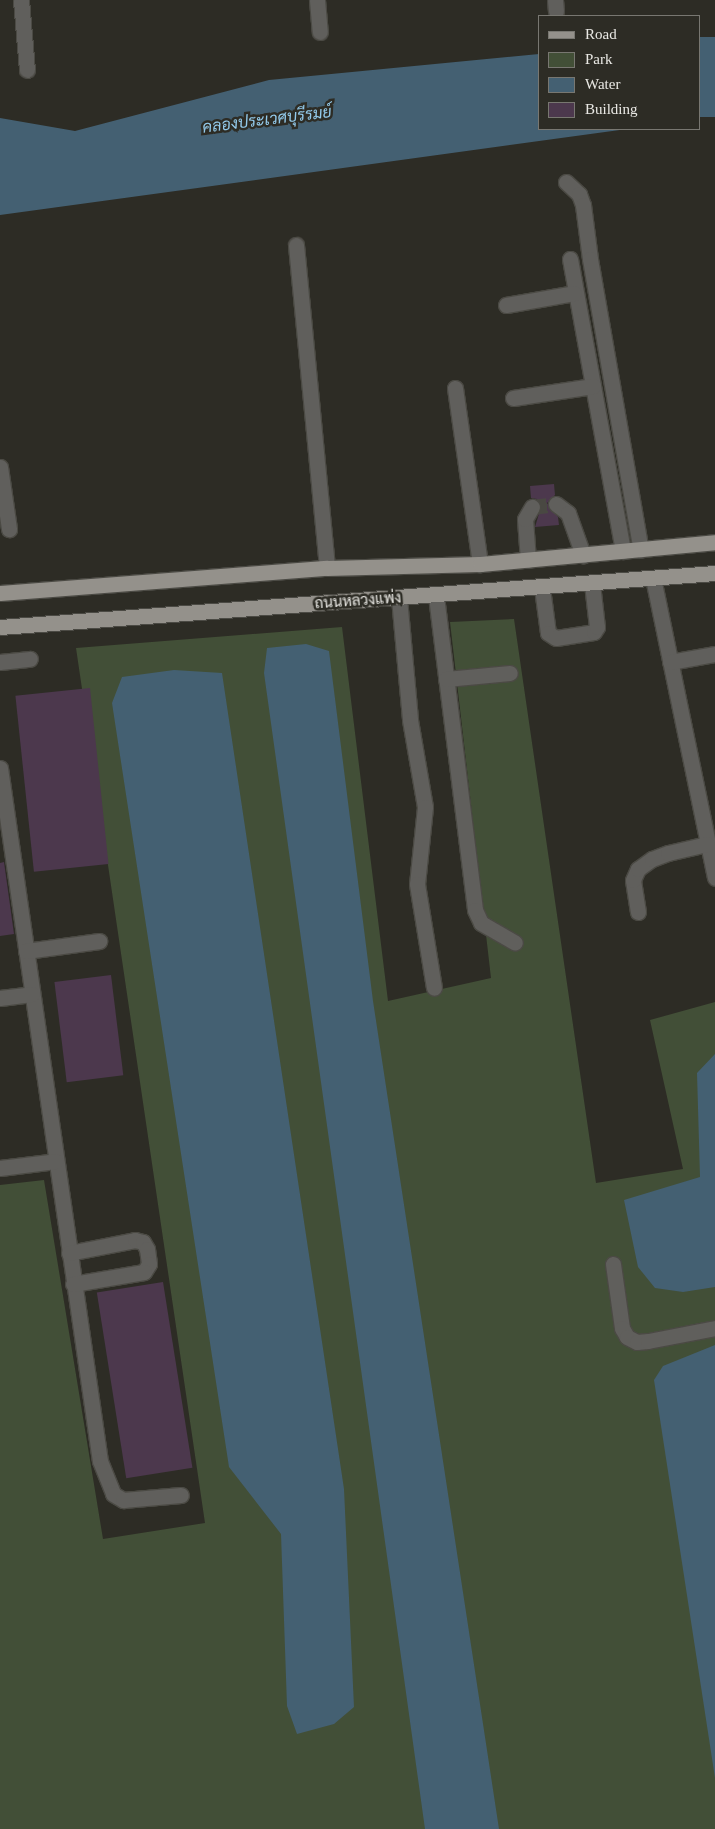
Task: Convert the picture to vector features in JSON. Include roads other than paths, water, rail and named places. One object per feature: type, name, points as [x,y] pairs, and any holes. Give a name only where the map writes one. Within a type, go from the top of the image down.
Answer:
[{"type":"main road","points":[[0,593],[327,568],[480,564],[715,542]]},
{"type":"main road","name":"ถนนหลวงแพ่ง","points":[[0,627],[542,588],[715,573]]},
{"type":"street","points":[[21,0],[27,70]]},
{"type":"street","points":[[317,0],[320,32]]},
{"type":"street","points":[[566,182],[579,194],[583,205],[590,259],[641,550]]},
{"type":"street","points":[[296,245],[327,568]]},
{"type":"street","points":[[570,259],[574,293],[623,552]]},
{"type":"street","points":[[506,305],[574,293]]},
{"type":"street","points":[[513,398],[593,386]]},
{"type":"street","points":[[454,388],[480,564]]},
{"type":"street","points":[[0,467],[9,529]]},
{"type":"street","points":[[556,504],[568,513],[583,555]]},
{"type":"street","points":[[528,560],[524,519],[532,507]]},
{"type":"street","points":[[653,578],[711,849],[715,878]]},
{"type":"street","points":[[542,588],[548,633],[556,638],[594,632],[597,627],[592,584]]},
{"type":"street","points":[[436,596],[475,910],[481,923],[515,943]]},
{"type":"street","points":[[399,598],[410,720],[425,807],[417,884],[434,988]]},
{"type":"street","points":[[670,662],[715,654]]},
{"type":"street","points":[[0,662],[30,659]]},
{"type":"street","points":[[446,679],[510,673]]},
{"type":"street","points":[[0,768],[73,1284],[105,1480],[113,1494],[123,1500],[181,1495]]},
{"type":"street","points":[[638,912],[633,880],[638,869],[652,859],[668,853],[711,849]]},
{"type":"street","points":[[26,951],[99,941]]},
{"type":"street","points":[[0,998],[32,994]]},
{"type":"street","points":[[0,1168],[56,1161]]},
{"type":"street","points":[[69,1253],[134,1240],[143,1242],[147,1250],[149,1264],[144,1272],[73,1284]]},
{"type":"street","points":[[613,1264],[622,1328],[627,1337],[637,1342],[715,1328]]},
{"type":"water","points":[[700,37],[715,37],[715,117],[700,117]]},
{"type":"water","name":"คลองประเวศบุรีรมย์","points":[[538,54],[538,130],[620,130],[0,215],[0,118],[75,131],[269,80]]},
{"type":"water","points":[[306,644],[329,651],[373,1001],[499,1829],[425,1829],[264,673],[267,648]]},
{"type":"water","points":[[174,670],[222,673],[344,1489],[354,1707],[334,1724],[297,1734],[287,1706],[281,1534],[229,1467],[112,703],[122,677]]},
{"type":"water","points":[[715,1054],[715,1287],[683,1292],[655,1288],[638,1267],[624,1200],[700,1177],[697,1073]]},
{"type":"water","points":[[715,1345],[715,1778],[654,1380],[663,1366]]},
{"type":"tunnel","points":[[532,507],[556,504]]}]
